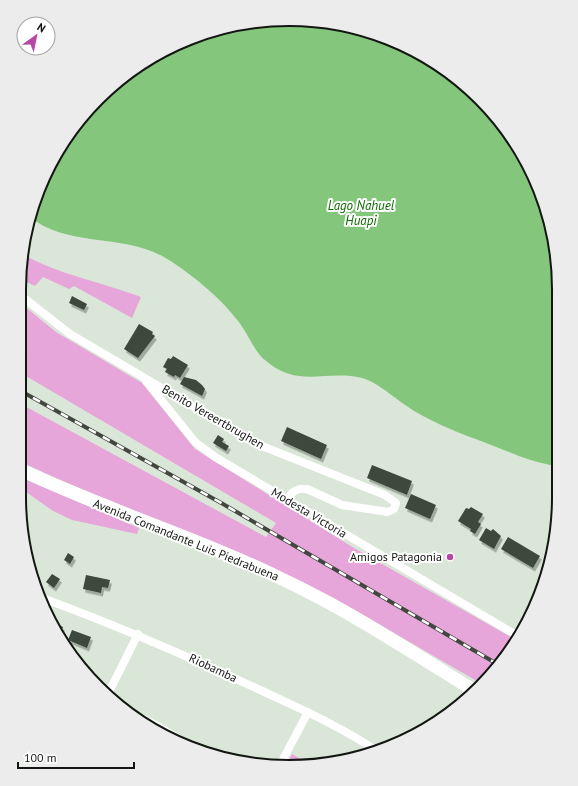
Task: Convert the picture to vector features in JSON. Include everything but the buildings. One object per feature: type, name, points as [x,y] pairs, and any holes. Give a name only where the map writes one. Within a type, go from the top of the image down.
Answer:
[{"type":"main road","name":"Avenida Comandante Luis Piedrabuena","points":[[26,472],[62,489],[237,558],[285,580],[324,600],[469,688]]},
{"type":"street","name":"Benito Vereertbrughen","points":[[26,300],[70,334],[257,444],[385,495],[396,504],[394,509],[388,512],[342,505],[307,489],[300,489],[293,492],[286,500]]},
{"type":"street","name":"Modesta Victoria","points":[[143,376],[195,442],[215,457],[514,633]]},
{"type":"street","name":"Riobamba","points":[[47,600],[138,634],[308,712],[370,747]]},
{"type":"street","points":[[110,690],[138,634]]},
{"type":"street","points":[[283,760],[308,712]]},
{"type":"shaded area","points":[[28,257],[66,273],[141,297],[132,318],[74,286],[69,289],[43,277],[35,286],[26,282]]},
{"type":"shaded area","points":[[26,308],[56,332],[142,383],[195,449],[354,548],[511,637],[498,657],[477,681],[332,597],[229,550],[60,480],[26,464],[26,407],[266,537],[276,523],[26,376]]},
{"type":"shaded area","points":[[26,479],[139,528],[137,534],[72,520],[53,511],[26,492]]},
{"type":"shaded area","points":[[292,754],[301,759],[289,760]]},
{"type":"water","name":"Lago Nahuel Huapi","points":[[289,26],[323,28],[340,31],[374,40],[405,53],[435,70],[449,80],[487,116],[508,143],[517,158],[538,204],[550,255],[552,289],[552,465],[521,457],[441,425],[424,417],[368,380],[336,375],[313,377],[302,376],[290,374],[278,369],[262,357],[231,312],[203,285],[172,262],[146,249],[76,236],[43,226],[35,220],[46,188],[61,157],[80,129],[103,103],[129,80],[143,70],[173,53],[204,40],[238,31],[255,28]]},
{"type":"railway","points":[[26,394],[223,504],[494,662]]},
{"type":"place","name":"Amigos Patagonia","points":[[450,557]]}]
